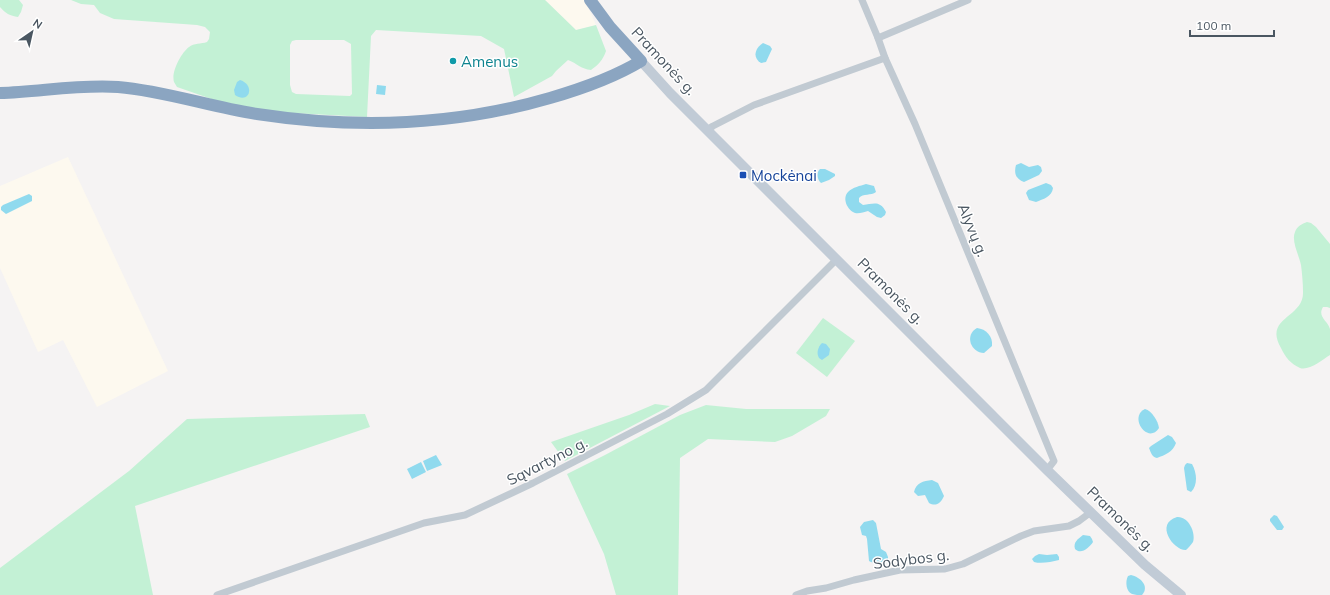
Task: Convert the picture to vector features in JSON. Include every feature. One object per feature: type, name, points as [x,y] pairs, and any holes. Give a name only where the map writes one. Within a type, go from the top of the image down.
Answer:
[{"type":"highway","name":"Pramonės g.","points":[[590,0],[610,27],[641,61]]},
{"type":"highway","points":[[0,93],[78,87],[117,87],[151,90],[230,109],[286,118],[350,123],[401,122],[457,118],[485,114],[530,104],[571,92],[605,79],[628,69],[641,61]]},
{"type":"main road","name":"Pramonės g.","points":[[641,61],[836,260],[1047,470],[1146,565],[1181,595]]},
{"type":"street","name":"Alyvų g.","points":[[862,0],[885,58],[915,124],[1054,461],[1047,470]]},
{"type":"street","points":[[878,38],[968,0]]},
{"type":"street","points":[[707,130],[754,105],[885,58]]},
{"type":"street","name":"Sąvartyno g.","points":[[217,595],[424,523],[465,515],[533,483],[667,414],[706,390],[836,260]]},
{"type":"street","name":"Sodybos g.","points":[[796,595],[900,570],[934,570],[954,567],[1034,531],[1069,526],[1079,521],[1090,512]]},
{"type":"shaded area","points":[[545,0],[585,0],[596,25],[576,30]]},
{"type":"shaded area","points":[[68,157],[168,371],[97,407],[63,340],[38,352],[0,268],[0,186]]},
{"type":"green space","points":[[0,0],[19,0],[23,5],[18,17],[10,15],[4,11],[0,7]]},
{"type":"green space","points":[[71,0],[545,0],[576,30],[596,25],[606,51],[600,62],[591,70],[568,60],[552,76],[514,97],[504,49],[481,36],[376,30],[371,36],[367,117],[273,112],[223,103],[177,87],[173,78],[177,63],[189,47],[195,44],[207,42],[210,32],[205,27],[197,25],[114,19],[100,13],[94,5],[81,4]],"holes":[[[344,40],[351,44],[352,94],[350,96],[296,94],[292,92],[290,85],[290,45],[292,41]]]},
{"type":"green space","points":[[1307,222],[1316,227],[1330,244],[1330,308],[1323,307],[1321,314],[1330,329],[1330,355],[1304,369],[1294,364],[1284,354],[1277,338],[1277,330],[1280,324],[1302,301],[1303,282],[1294,236],[1298,227]]},
{"type":"green space","points":[[823,318],[855,341],[827,377],[796,353]]},
{"type":"green space","points":[[655,404],[670,406],[565,461],[551,442],[629,415]]},
{"type":"green space","points":[[706,405],[746,409],[830,409],[826,416],[792,436],[775,442],[708,439],[680,458],[678,595],[616,595],[604,554],[567,474],[680,415]]},
{"type":"green space","points":[[365,414],[370,427],[135,506],[153,595],[0,595],[0,568],[129,471],[187,419]]},
{"type":"water","points":[[763,43],[770,46],[772,49],[766,62],[761,63],[756,58],[756,50]]},
{"type":"water","points":[[240,80],[245,82],[249,90],[249,93],[244,98],[235,95],[234,90],[237,82]]},
{"type":"water","points":[[377,85],[386,86],[385,95],[376,94]]},
{"type":"water","points":[[1021,163],[1029,167],[1038,165],[1041,167],[1042,171],[1039,175],[1024,182],[1021,181],[1017,177],[1015,170],[1016,165]]},
{"type":"water","points":[[820,169],[825,169],[835,174],[835,176],[821,183],[818,176]]},
{"type":"water","points":[[1046,183],[1051,185],[1053,188],[1049,196],[1036,202],[1029,200],[1026,193],[1028,190]]},
{"type":"water","points":[[866,184],[874,186],[876,192],[861,196],[859,198],[859,202],[863,205],[879,204],[886,212],[881,218],[868,211],[855,213],[846,204],[845,197],[850,190]]},
{"type":"water","points":[[29,194],[32,196],[32,201],[6,214],[1,210],[3,205]]},
{"type":"water","points":[[977,328],[986,331],[992,342],[992,346],[984,353],[976,350],[971,343],[971,335]]},
{"type":"water","points":[[822,343],[826,344],[830,349],[829,355],[822,360],[818,356],[818,352]]},
{"type":"water","points":[[1145,409],[1152,414],[1157,422],[1159,428],[1155,432],[1145,432],[1139,423],[1138,418],[1140,413]]},
{"type":"water","points":[[1168,435],[1172,437],[1176,443],[1175,446],[1166,454],[1157,458],[1154,457],[1149,448]]},
{"type":"water","points":[[436,455],[442,465],[427,471],[423,461]]},
{"type":"water","points":[[421,462],[426,472],[412,479],[407,469]]},
{"type":"water","points":[[1187,463],[1192,464],[1196,475],[1195,486],[1191,492],[1187,490],[1184,468]]},
{"type":"water","points":[[932,480],[938,483],[944,496],[940,502],[934,505],[929,503],[925,495],[918,496],[914,492],[916,486],[920,483]]},
{"type":"water","points":[[1274,515],[1277,516],[1284,527],[1282,530],[1277,530],[1270,521]]},
{"type":"water","points":[[1177,517],[1185,519],[1192,529],[1194,538],[1193,542],[1186,550],[1176,546],[1168,536],[1167,525],[1170,520]]},
{"type":"water","points":[[873,520],[876,523],[881,549],[886,552],[888,557],[888,560],[881,563],[873,563],[869,561],[867,539],[866,536],[862,535],[860,527],[864,522]]},
{"type":"water","points":[[1083,535],[1090,536],[1093,542],[1085,550],[1077,551],[1075,549],[1075,543]]},
{"type":"water","points":[[1039,554],[1057,554],[1059,560],[1043,563],[1034,562],[1032,559]]},
{"type":"water","points":[[1131,575],[1143,582],[1145,588],[1142,595],[1132,594],[1128,591],[1127,581],[1128,576]]},
{"type":"place","name":"Amenus","points":[[453,61]]},
{"type":"place","name":"Mockėnai","points":[[743,175]]}]
